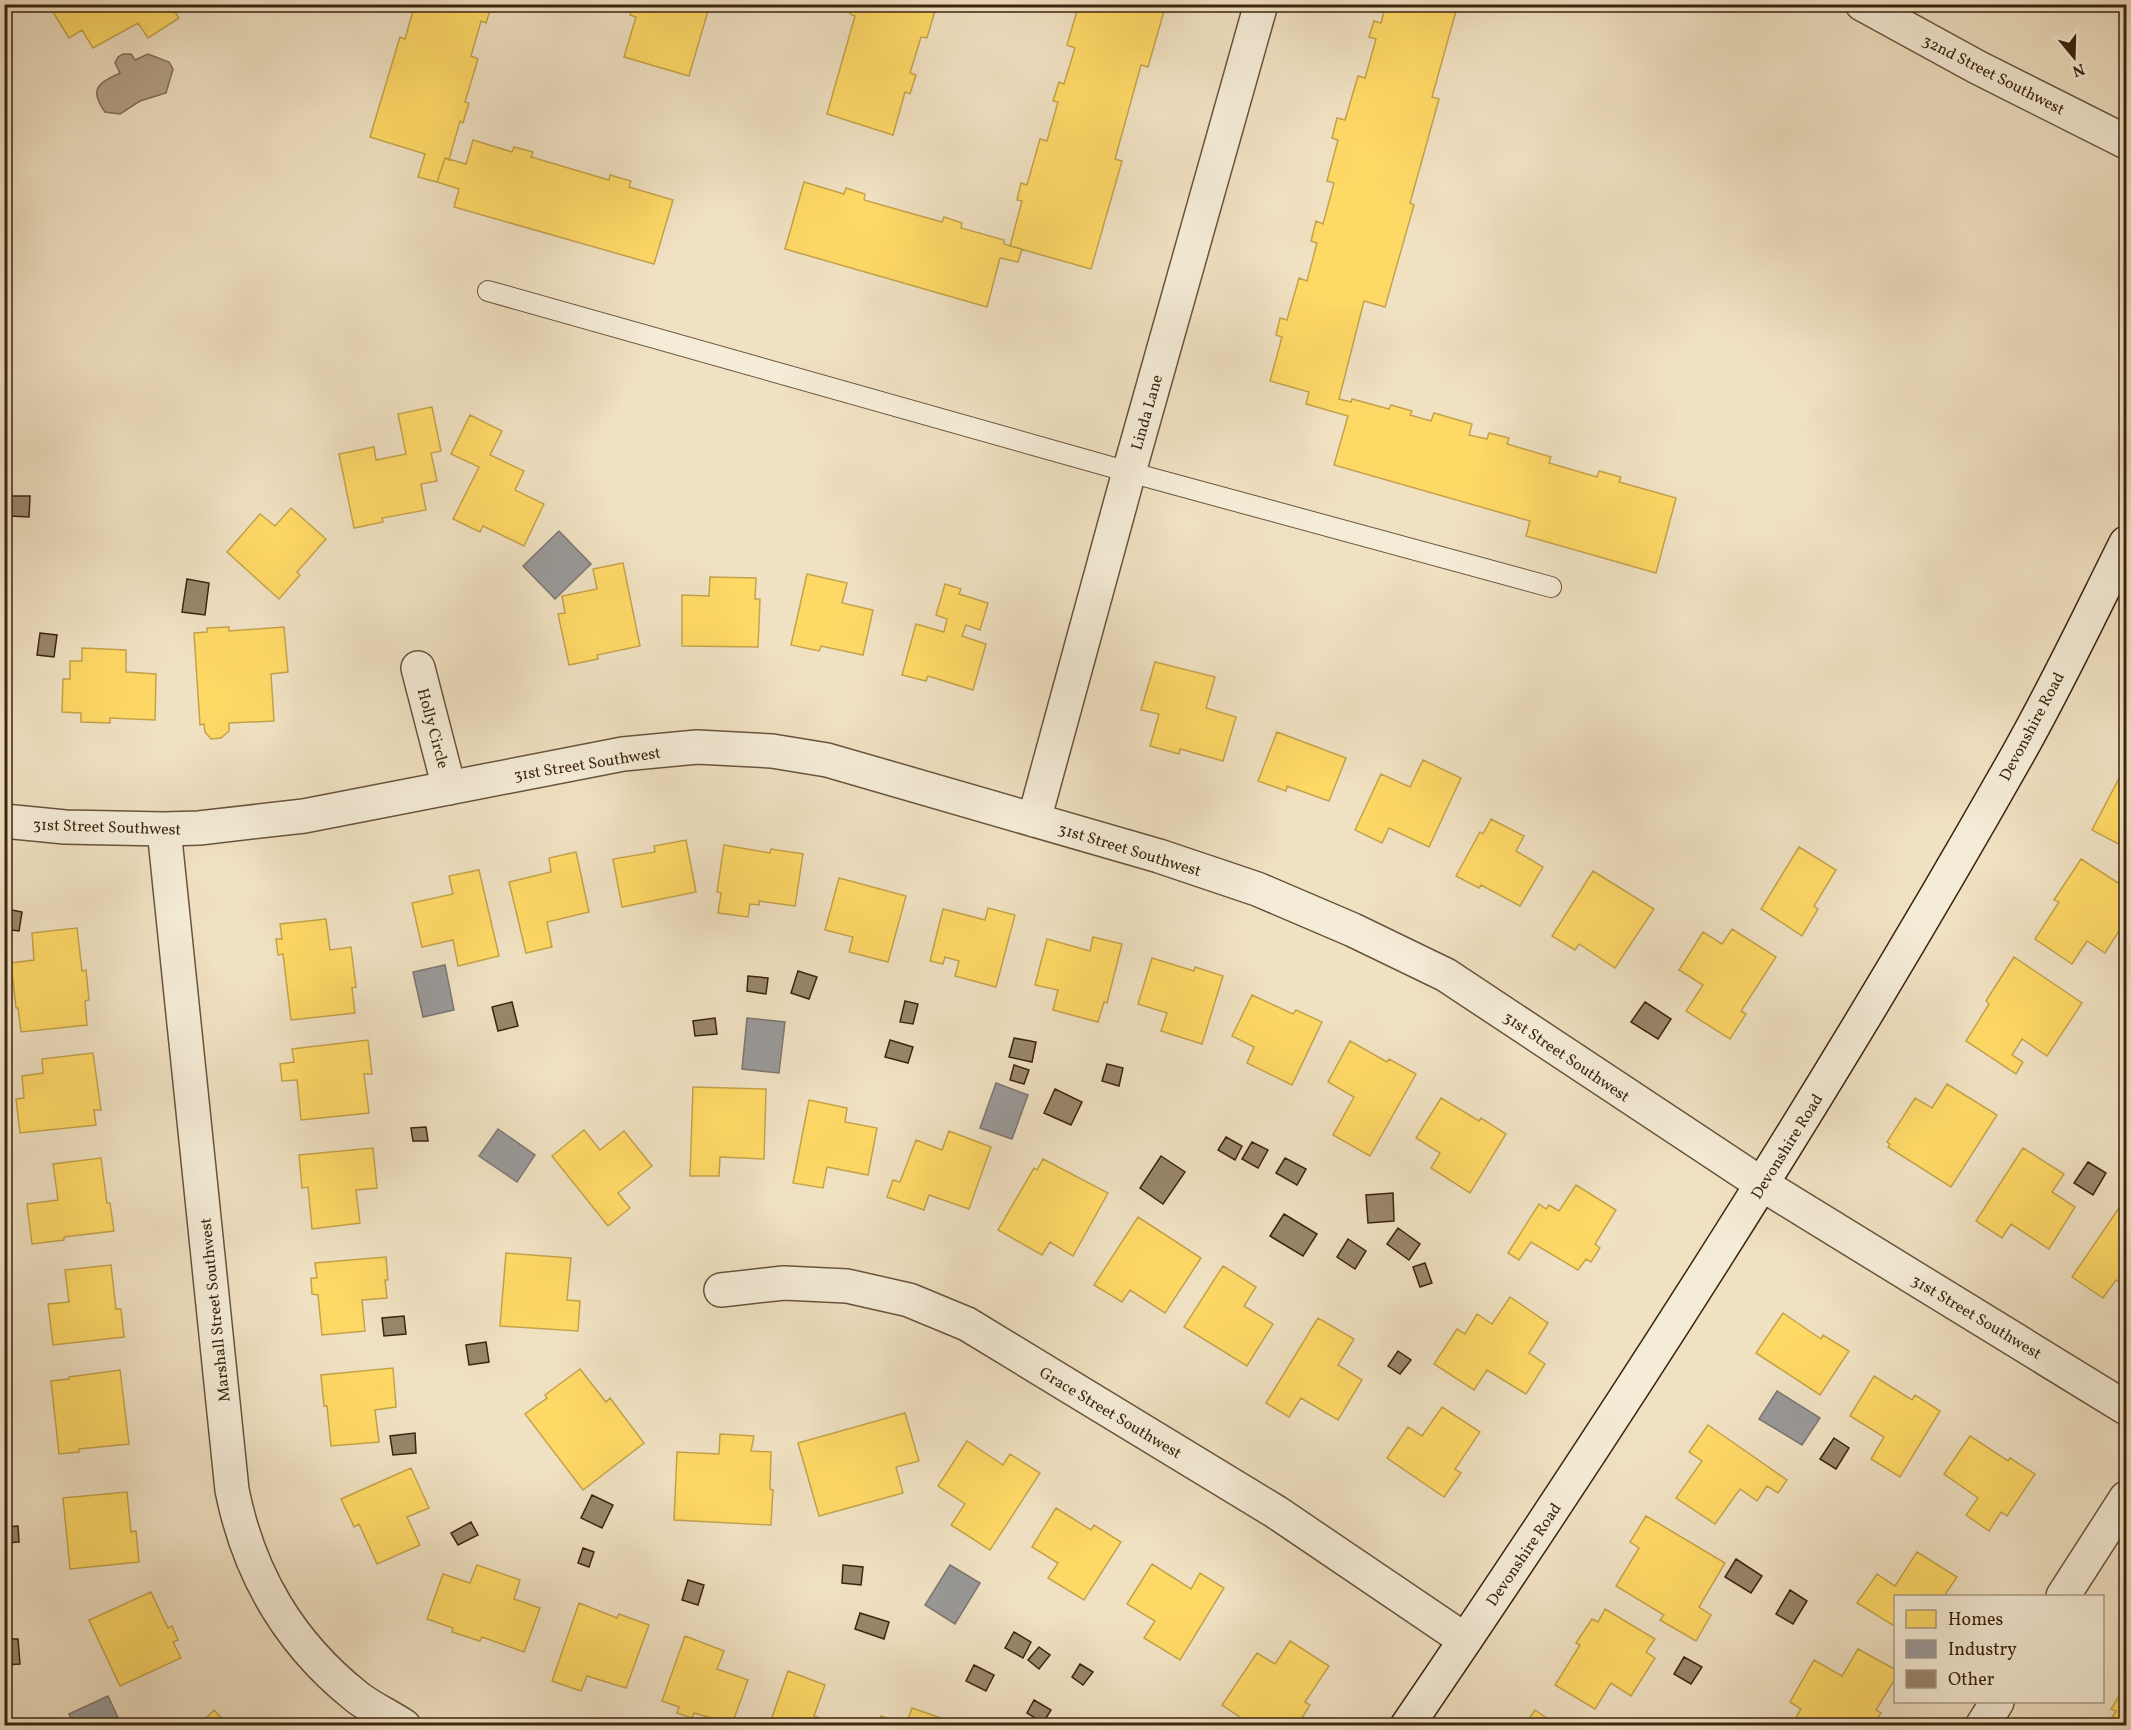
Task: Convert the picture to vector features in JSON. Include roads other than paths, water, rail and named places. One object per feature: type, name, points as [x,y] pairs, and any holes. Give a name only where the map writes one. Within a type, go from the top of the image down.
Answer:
[{"type":"street","name":"Linda Lane","points":[[1034,820],[1261,4]]},
{"type":"street","name":"32nd Street Southwest","points":[[1862,4],[1977,67],[2127,142]]},
{"type":"street","name":"Devonshire Road","points":[[1407,1725],[1619,1410],[1762,1185],[1894,969],[2014,760],[2127,543]]},
{"type":"street","name":"Holly Circle","points":[[418,668],[450,788]]},
{"type":"street","name":"31st Street Southwest","points":[[4,821],[65,827],[199,828],[304,816],[623,754],[697,747],[772,751],[827,760],[1159,856],[1257,890],[1353,930],[1446,975],[1762,1185],[2127,1408]]},
{"type":"street","name":"Marshall Street Southwest","points":[[164,829],[236,1512],[257,1574],[290,1630],[326,1671],[359,1699],[404,1725]]},
{"type":"street","name":"Grace Street Southwest","points":[[721,1290],[784,1283],[847,1286],[909,1300],[967,1324],[1276,1512],[1466,1640]]},
{"type":"street","points":[[2064,1595],[2127,1498]]},
{"type":"street","points":[[1982,1725],[1996,1703]]},
{"type":"lane","points":[[488,291],[1129,472],[1551,587]]}]
